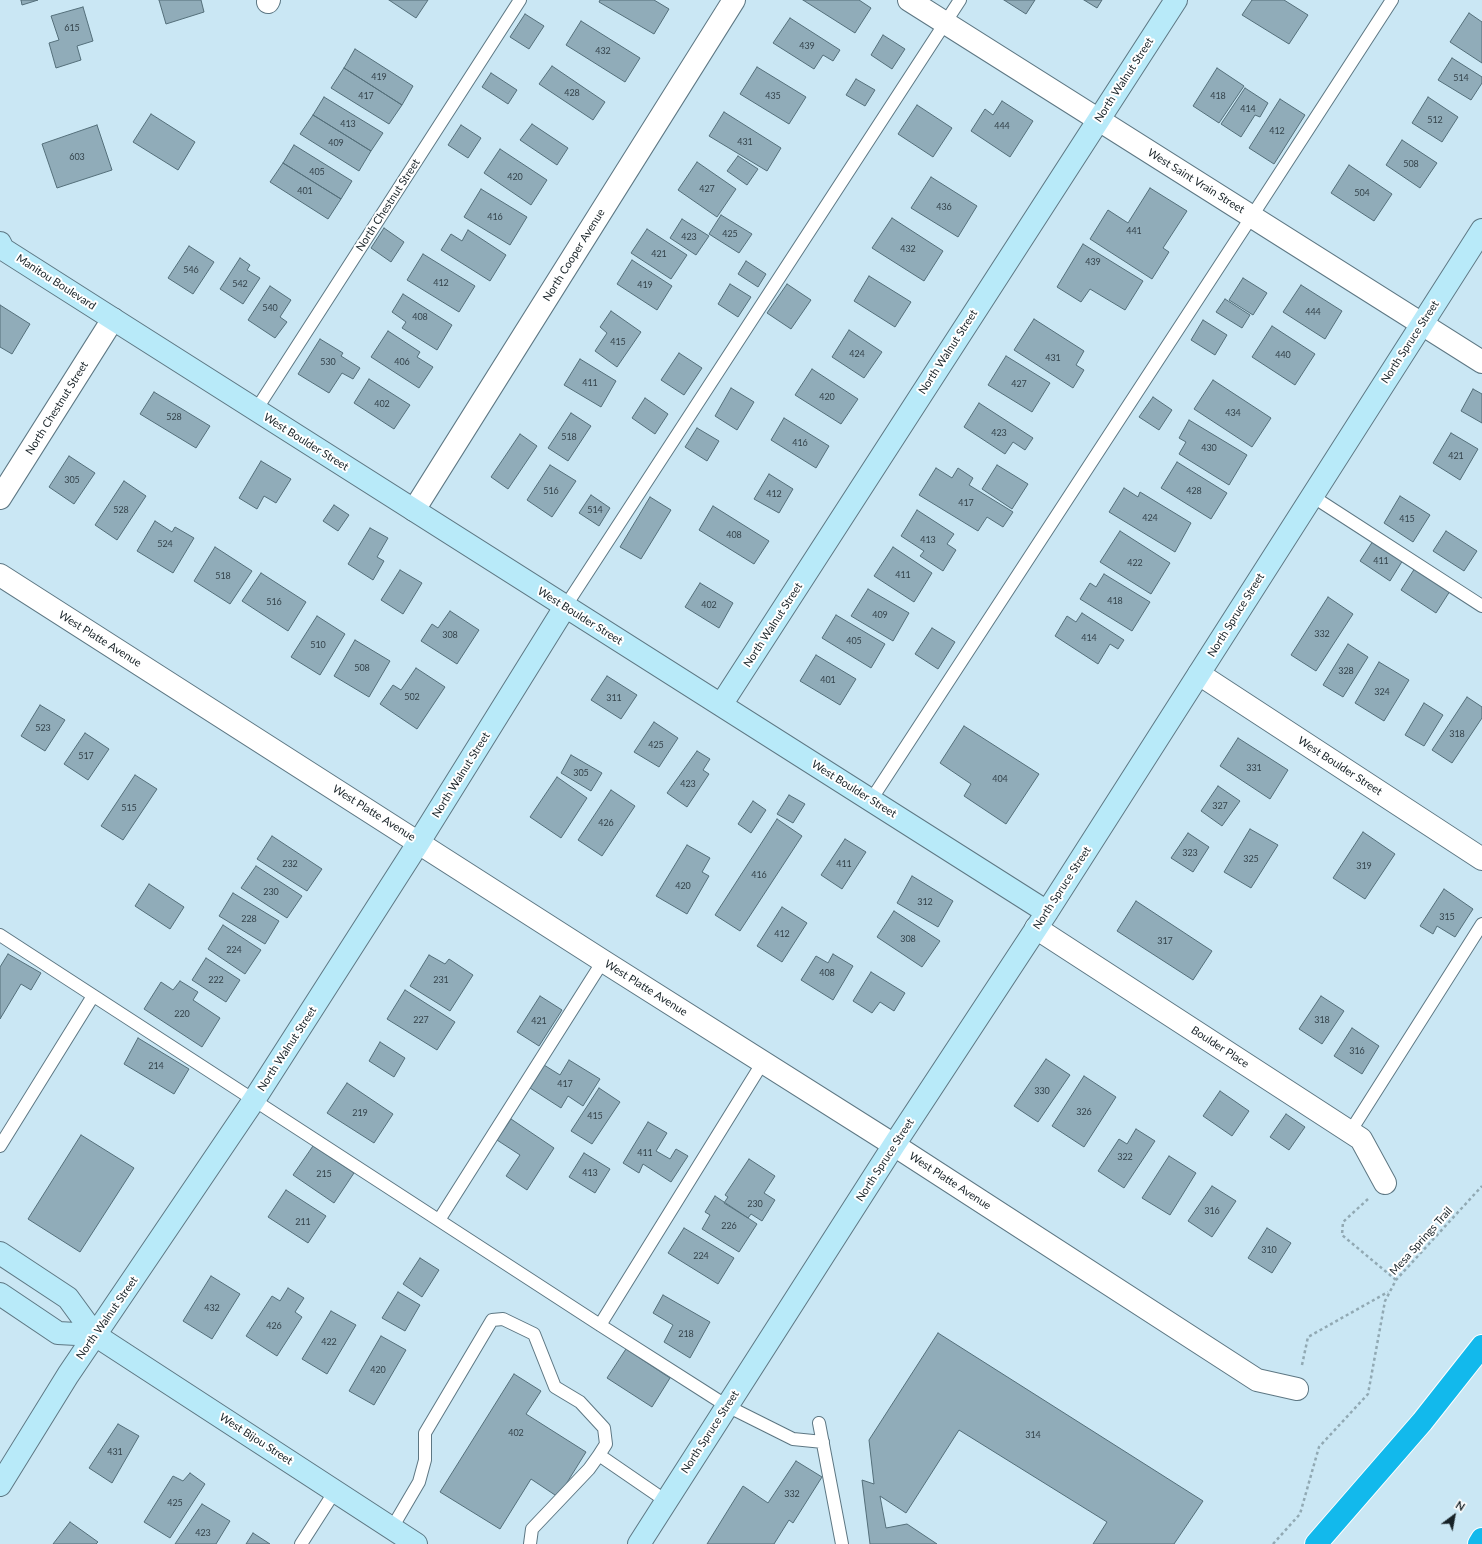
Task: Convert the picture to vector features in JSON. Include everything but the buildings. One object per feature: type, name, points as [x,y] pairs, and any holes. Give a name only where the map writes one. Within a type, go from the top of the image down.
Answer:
[{"type":"highway","points":[[1316,1544],[1422,1422],[1482,1346]]},
{"type":"highway","points":[[1332,1544],[1386,1464]]},
{"type":"highway","points":[[1479,1544],[1482,1539]]},
{"type":"main road","name":"North Walnut Street","points":[[721,705],[1176,0]]},
{"type":"main road","name":"North Spruce Street","points":[[639,1544],[894,1144],[1041,920],[1199,674],[1482,230]]},
{"type":"main road","name":"Manitou Boulevard","points":[[0,243],[3,249],[113,319]]},
{"type":"main road","name":"West Boulder Street","points":[[113,319],[871,800],[1041,920]]},
{"type":"main road","name":"North Walnut Street","points":[[0,1485],[68,1374],[254,1100],[419,842],[565,607]]},
{"type":"main road","name":"West Bijou Street","points":[[0,1253],[68,1298],[95,1335],[416,1544]]},
{"type":"main road","points":[[0,1294],[58,1333],[95,1335]]},
{"type":"street","name":"North Cooper Avenue","points":[[414,510],[734,0]]},
{"type":"street","name":"West Saint Vrain Street","points":[[909,0],[1482,362]]},
{"type":"street","name":"North Chestnut Street","points":[[0,498],[113,319]]},
{"type":"street","name":"West Platte Avenue","points":[[0,575],[603,961],[894,1144],[1257,1380],[1297,1389]]},
{"type":"street","name":"West Boulder Street","points":[[1199,674],[1482,858]]},
{"type":"street","name":"Boulder Place","points":[[1041,920],[1361,1139],[1385,1183]]},
{"type":"lane","name":"North Chestnut Street","points":[[256,410],[520,0]]},
{"type":"lane","points":[[565,607],[960,0]]},
{"type":"lane","points":[[871,800],[1392,0]]},
{"type":"lane","points":[[1312,496],[1482,606]]},
{"type":"lane","points":[[1350,1132],[1482,924]]},
{"type":"lane","points":[[0,935],[600,1325],[728,1406],[793,1439],[823,1442]]},
{"type":"lane","points":[[439,1220],[603,961]]},
{"type":"lane","points":[[0,1146],[93,996]]},
{"type":"lane","points":[[600,1325],[763,1062]]},
{"type":"lane","points":[[392,1528],[419,1482],[425,1460],[425,1433],[492,1320],[504,1319],[534,1334],[555,1387],[580,1402],[604,1428],[606,1444],[589,1469],[532,1529],[530,1544]]},
{"type":"lane","points":[[819,1423],[842,1544]]},
{"type":"lane","points":[[599,1455],[666,1502]]},
{"type":"lane","points":[[301,1544],[334,1491]]},
{"type":"path","points":[[1385,1183],[1343,1222],[1342,1234],[1396,1280]]},
{"type":"path","name":"Mesa Springs Trail","points":[[1273,1544],[1300,1514],[1319,1447],[1368,1394],[1385,1300],[1396,1280],[1482,1186]]},
{"type":"path","points":[[1297,1389],[1308,1337],[1390,1292]]}]
